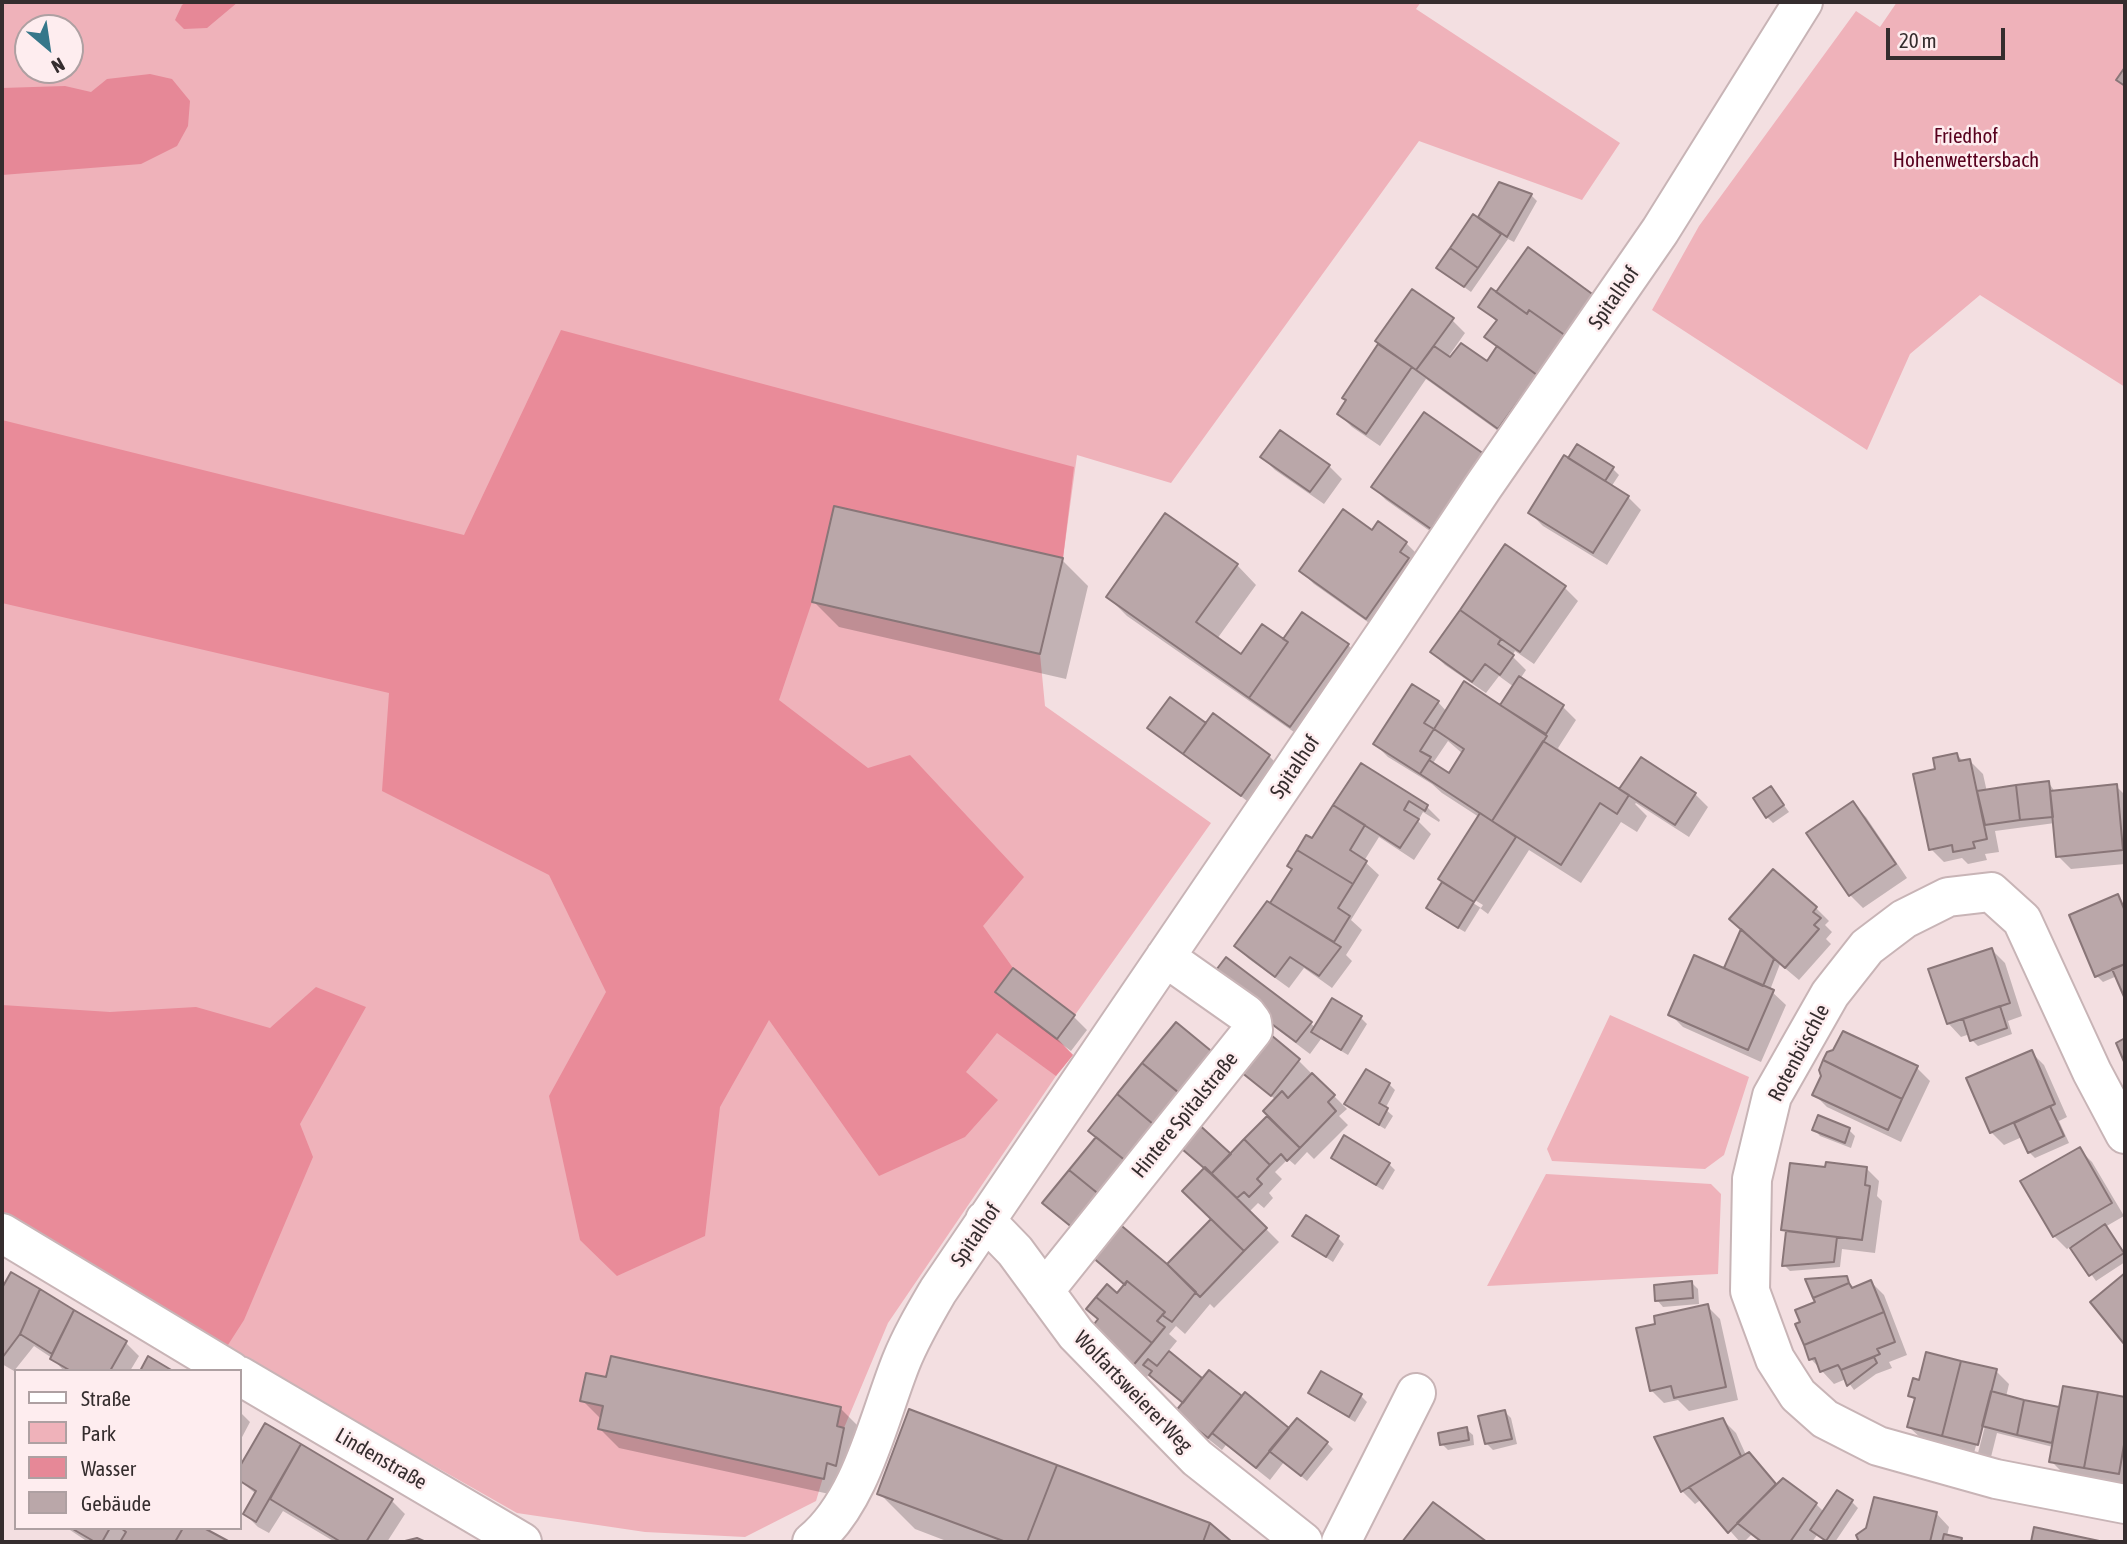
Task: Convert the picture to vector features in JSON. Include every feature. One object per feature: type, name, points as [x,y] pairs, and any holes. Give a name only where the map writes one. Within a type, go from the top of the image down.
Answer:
[{"type":"street","name":"Spitalhof","points":[[812,1542],[827,1530],[853,1485],[913,1334],[938,1291],[1483,487],[1660,231],[1802,2]]},
{"type":"street","name":"Rotenbüschle","points":[[2125,1134],[2092,1072],[2022,920],[1991,892],[1948,897],[1905,919],[1867,947],[1830,994],[1772,1096],[1752,1179],[1750,1291],[1775,1359],[1798,1395],[1825,1419],[1891,1450],[1996,1479],[2125,1504]]},
{"type":"street","name":"Hintere Spitalstraße","points":[[1044,1291],[1254,1030],[1246,1014],[1165,957]]},
{"type":"street","name":"Wolfartsweierer Weg","points":[[985,1220],[1015,1251],[1076,1334],[1197,1458],[1303,1542]]},
{"type":"street","points":[[2,1233],[228,1369]]},
{"type":"street","name":"Lindenstraße","points":[[242,1377],[522,1542]]},
{"type":"street","points":[[1341,1542],[1416,1393]]},
{"type":"green space","points":[[2,2],[1421,2],[1416,9],[1620,143],[1582,200],[1419,141],[1171,483],[1077,455],[1063,558],[1040,654],[1045,706],[1211,823],[1058,1039],[1073,1055],[888,1323],[844,1428],[836,1466],[827,1464],[816,1501],[745,1537],[645,1532],[517,1513],[226,1348],[2,1212]]},
{"type":"green space","name":"Friedhof Hohenwettersbach","points":[[1897,2],[2125,2],[2125,387],[1980,295],[1910,354],[1867,450],[1652,310],[1699,226],[1856,11],[1880,27]]},
{"type":"green space","points":[[1610,1015],[1749,1077],[1724,1155],[1705,1169],[1552,1161],[1547,1149]]},
{"type":"green space","points":[[1546,1174],[1711,1184],[1721,1194],[1718,1274],[1487,1286]]},
{"type":"shaded area","points":[[561,330],[1074,467],[1063,558],[834,506],[812,602],[779,700],[868,768],[910,755],[1024,877],[983,926],[1013,968],[995,992],[1057,1039],[1073,1055],[1056,1076],[997,1033],[966,1072],[998,1100],[965,1137],[879,1176],[769,1020],[720,1107],[705,1236],[617,1276],[580,1240],[549,1096],[606,992],[549,875],[382,791],[389,693],[2,603],[2,420],[464,535]]},
{"type":"shaded area","points":[[316,987],[366,1007],[300,1124],[313,1157],[244,1320],[226,1348],[2,1212],[2,1005],[110,1012],[196,1007],[270,1028]]},
{"type":"water","points":[[186,2],[238,2],[207,28],[184,29],[175,20]]},
{"type":"water","points":[[150,74],[172,79],[190,101],[188,126],[177,146],[141,164],[2,175],[2,88],[65,86],[91,92],[107,79]]},
{"type":"building","points":[[2125,67],[2125,86],[2116,80]]},
{"type":"building","points":[[1499,182],[1532,194],[1507,237],[1478,217]]},
{"type":"building","points":[[1473,214],[1501,234],[1478,268],[1450,248]]},
{"type":"building","points":[[1528,247],[1595,296],[1566,336],[1529,310],[1527,314],[1496,292]]},
{"type":"building","points":[[1450,248],[1478,268],[1464,287],[1436,268]]},
{"type":"building","points":[[1491,288],[1527,314],[1529,310],[1566,336],[1537,375],[1484,337],[1497,320],[1478,307]]},
{"type":"building","points":[[1412,289],[1454,318],[1416,370],[1375,341]]},
{"type":"building","points":[[1461,343],[1487,361],[1497,346],[1537,375],[1498,429],[1416,370],[1434,346],[1450,357]]},
{"type":"building","points":[[1378,344],[1412,367],[1366,434],[1337,414],[1346,400],[1342,398]]},
{"type":"building","points":[[1424,412],[1484,454],[1431,529],[1371,487]]},
{"type":"building","points":[[1280,430],[1330,465],[1310,492],[1260,457]]},
{"type":"building","points":[[1577,444],[1614,467],[1605,481],[1568,458]]},
{"type":"building","points":[[1564,455],[1629,496],[1593,553],[1528,513]]},
{"type":"building","points":[[834,506],[1063,558],[1040,654],[812,602]]},
{"type":"building","points":[[1343,509],[1372,530],[1378,521],[1407,542],[1400,552],[1409,558],[1366,619],[1299,571]]},
{"type":"building","points":[[1165,513],[1238,564],[1196,622],[1241,654],[1262,624],[1288,642],[1249,698],[1106,597]]},
{"type":"building","points":[[1505,544],[1566,586],[1520,652],[1460,610]]},
{"type":"building","points":[[1460,610],[1501,639],[1498,644],[1514,655],[1500,675],[1485,664],[1472,682],[1430,652]]},
{"type":"building","points":[[1302,612],[1349,644],[1290,727],[1249,698],[1288,642],[1283,639]]},
{"type":"building","points":[[1519,676],[1564,705],[1546,734],[1500,705]]},
{"type":"building","points":[[1464,681],[1547,736],[1492,821],[1420,774],[1429,760],[1449,773],[1464,749],[1434,729]]},
{"type":"building","points":[[1412,684],[1439,701],[1424,723],[1434,729],[1420,751],[1431,757],[1420,774],[1373,744]]},
{"type":"building","points":[[1170,697],[1206,723],[1183,754],[1147,728]]},
{"type":"building","points":[[1213,713],[1270,755],[1241,796],[1183,754]]},
{"type":"building","points":[[1543,741],[1629,795],[1617,814],[1600,803],[1561,865],[1492,821]]},
{"type":"building","points":[[1957,753],[1959,761],[1970,759],[1987,839],[1973,842],[1975,848],[1953,852],[1952,845],[1929,850],[1913,774],[1935,769],[1933,758]]},
{"type":"building","points":[[1641,757],[1696,793],[1675,825],[1619,789]]},
{"type":"building","points":[[1361,763],[1428,805],[1425,811],[1409,801],[1404,810],[1419,819],[1400,848],[1333,805]]},
{"type":"building","points":[[2049,781],[2053,817],[2020,820],[2016,785]]},
{"type":"building","points":[[2117,784],[2123,850],[2056,857],[2050,791]]},
{"type":"building","points":[[2016,785],[2020,820],[1985,825],[1977,791]]},
{"type":"building","points":[[1771,786],[1784,805],[1766,818],[1753,798]]},
{"type":"building","points":[[1853,801],[1896,864],[1849,896],[1806,833]]},
{"type":"building","points":[[1333,805],[1365,825],[1350,850],[1367,861],[1353,884],[1297,850],[1306,835],[1312,838]]},
{"type":"building","points":[[1480,813],[1516,837],[1474,902],[1438,879]]},
{"type":"building","points":[[1297,850],[1353,884],[1338,908],[1350,916],[1334,942],[1270,903],[1292,869],[1287,866]]},
{"type":"building","points":[[1773,869],[1817,907],[1813,912],[1821,918],[1814,925],[1819,929],[1785,968],[1729,919]]},
{"type":"building","points":[[1442,882],[1474,902],[1458,928],[1426,908]]},
{"type":"building","points":[[2118,894],[2125,911],[2125,964],[2095,977],[2069,915]]},
{"type":"building","points":[[1267,901],[1341,947],[1319,976],[1290,957],[1275,977],[1234,946]]},
{"type":"building","points":[[1741,929],[1774,959],[1763,986],[1724,968]]},
{"type":"building","points":[[1992,948],[2010,1003],[1947,1024],[1928,969]]},
{"type":"building","points":[[1694,955],[1774,990],[1748,1050],[1668,1015]]},
{"type":"building","points":[[1226,957],[1312,1022],[1296,1042],[1210,978]]},
{"type":"building","points":[[2125,964],[2125,999],[2112,969]]},
{"type":"building","points":[[1013,968],[1075,1015],[1057,1039],[995,992]]},
{"type":"building","points":[[1332,998],[1362,1016],[1341,1050],[1311,1032]]},
{"type":"building","points":[[2000,1006],[2007,1028],[1970,1041],[1963,1019]]},
{"type":"building","points":[[1176,1022],[1221,1059],[1188,1100],[1142,1063]]},
{"type":"building","points":[[1843,1031],[1918,1066],[1902,1099],[1823,1060],[1827,1052],[1833,1050]]},
{"type":"building","points":[[1271,1035],[1300,1059],[1271,1096],[1241,1072]]},
{"type":"building","points":[[2125,1038],[2125,1064],[2116,1043]]},
{"type":"building","points":[[2032,1050],[2055,1104],[1990,1133],[1966,1078]]},
{"type":"building","points":[[1823,1060],[1902,1099],[1888,1130],[1812,1095],[1821,1076],[1819,1070]]},
{"type":"building","points":[[1142,1063],[1190,1102],[1165,1134],[1117,1094]]},
{"type":"building","points":[[1366,1069],[1390,1083],[1379,1103],[1388,1108],[1379,1125],[1344,1104]]},
{"type":"building","points":[[1312,1073],[1335,1095],[1328,1102],[1336,1111],[1300,1148],[1263,1111],[1282,1091],[1288,1098]]},
{"type":"building","points":[[1117,1094],[1165,1134],[1136,1169],[1088,1131]]},
{"type":"building","points":[[2050,1106],[2064,1136],[2028,1153],[2014,1123]]},
{"type":"building","points":[[1818,1115],[1850,1128],[1845,1143],[1812,1130]]},
{"type":"building","points":[[1267,1116],[1300,1148],[1287,1161],[1281,1154],[1270,1165],[1244,1139]]},
{"type":"building","points":[[1195,1121],[1231,1154],[1211,1174],[1175,1143]]},
{"type":"building","points":[[1344,1135],[1390,1163],[1376,1185],[1331,1158]]},
{"type":"building","points":[[1096,1137],[1132,1166],[1106,1200],[1069,1170]]},
{"type":"building","points":[[1244,1139],[1270,1165],[1257,1179],[1262,1184],[1249,1197],[1244,1192],[1237,1198],[1211,1174]]},
{"type":"building","points":[[2080,1147],[2112,1203],[2053,1237],[2020,1181]]},
{"type":"building","points":[[1826,1162],[1867,1167],[1865,1185],[1870,1186],[1862,1240],[1781,1230],[1790,1163],[1825,1167]]},
{"type":"building","points":[[1205,1167],[1267,1228],[1244,1251],[1182,1191]]},
{"type":"building","points":[[1069,1170],[1106,1200],[1079,1233],[1042,1203]]},
{"type":"building","points":[[1306,1215],[1339,1236],[1326,1257],[1292,1236]]},
{"type":"building","points":[[1211,1219],[1244,1251],[1200,1297],[1167,1264]]},
{"type":"building","points":[[1117,1222],[1196,1292],[1172,1322],[1162,1315],[1165,1312],[1127,1281],[1125,1285],[1091,1256]]},
{"type":"building","points":[[2105,1224],[2124,1253],[2089,1276],[2070,1248]]},
{"type":"building","points":[[1786,1231],[1837,1237],[1834,1262],[1782,1266]]},
{"type":"building","points":[[11,1272],[40,1289],[20,1334],[2,1358],[2,1288]]},
{"type":"building","points":[[2125,1273],[2125,1345],[2090,1302]]},
{"type":"building","points":[[1847,1276],[1849,1283],[1813,1298],[1805,1279]]},
{"type":"building","points":[[1871,1280],[1884,1312],[1804,1345],[1795,1324],[1800,1322],[1795,1310],[1815,1302],[1813,1298],[1849,1283],[1852,1288]]},
{"type":"building","points":[[1127,1281],[1165,1312],[1157,1321],[1165,1327],[1152,1343],[1096,1297],[1107,1284],[1117,1293]]},
{"type":"building","points":[[1692,1281],[1693,1298],[1655,1301],[1654,1285]]},
{"type":"building","points":[[40,1289],[74,1310],[52,1354],[20,1334]]},
{"type":"building","points":[[1096,1297],[1152,1343],[1131,1368],[1088,1332],[1098,1319],[1086,1309]]},
{"type":"building","points":[[1708,1304],[1726,1387],[1674,1398],[1671,1386],[1650,1391],[1636,1328],[1655,1324],[1654,1316]]},
{"type":"building","points":[[74,1310],[127,1341],[111,1369],[68,1369],[50,1359]]},
{"type":"building","points":[[1884,1312],[1895,1342],[1877,1349],[1880,1354],[1841,1370],[1838,1365],[1820,1372],[1815,1358],[1809,1360],[1804,1345]]},
{"type":"building","points":[[1169,1351],[1202,1378],[1183,1403],[1149,1375],[1152,1371],[1143,1365],[1148,1359],[1157,1366]]},
{"type":"building","points":[[1926,1352],[1961,1361],[1942,1436],[1907,1427],[1915,1398],[1908,1396],[1913,1378],[1919,1380]]},
{"type":"building","points":[[148,1356],[170,1369],[141,1369]]},
{"type":"building","points":[[611,1356],[841,1407],[837,1426],[844,1428],[836,1466],[827,1463],[824,1479],[598,1429],[603,1406],[580,1401],[586,1373],[606,1377]]},
{"type":"building","points":[[1874,1357],[1877,1363],[1847,1386],[1841,1370]]},
{"type":"building","points":[[1961,1361],[1997,1369],[1978,1445],[1942,1436]]},
{"type":"building","points":[[1209,1370],[1242,1396],[1208,1438],[1175,1412]]},
{"type":"building","points":[[1321,1371],[1362,1394],[1349,1417],[1308,1393]]},
{"type":"building","points":[[2063,1386],[2098,1392],[2084,1468],[2049,1462]]},
{"type":"building","points":[[1991,1391],[2024,1400],[2017,1435],[1982,1426]]},
{"type":"building","points":[[1245,1392],[1289,1428],[1256,1468],[1212,1433]]},
{"type":"building","points":[[2098,1392],[2125,1397],[2125,1439],[2119,1474],[2084,1468]]},
{"type":"building","points":[[2024,1400],[2059,1407],[2052,1443],[2017,1435]]},
{"type":"building","points":[[909,1409],[1057,1465],[1027,1542],[1006,1542],[877,1494]]},
{"type":"building","points":[[1505,1410],[1512,1439],[1485,1444],[1478,1416]]},
{"type":"building","points":[[1297,1418],[1328,1442],[1301,1476],[1269,1451]]},
{"type":"building","points":[[1723,1418],[1741,1456],[1681,1492],[1654,1437]]},
{"type":"building","points":[[265,1423],[301,1444],[256,1522],[243,1514],[256,1491],[242,1482],[242,1463]]},
{"type":"building","points":[[1467,1427],[1469,1440],[1440,1445],[1438,1433]]},
{"type":"building","points":[[301,1444],[393,1499],[366,1542],[341,1542],[270,1499]]},
{"type":"building","points":[[1749,1452],[1776,1484],[1728,1533],[1689,1487]]},
{"type":"building","points":[[1057,1465],[1210,1523],[1203,1542],[1027,1542]]},
{"type":"building","points":[[1783,1478],[1817,1503],[1790,1542],[1762,1542],[1737,1523]]},
{"type":"building","points":[[1837,1490],[1853,1500],[1826,1541],[1810,1530]]},
{"type":"building","points":[[1874,1497],[1937,1512],[1930,1542],[1859,1542],[1856,1535],[1866,1528]]},
{"type":"building","points":[[1433,1502],[1487,1542],[1402,1542]]},
{"type":"building","points":[[1210,1523],[1232,1542],[1203,1542]]},
{"type":"building","points":[[2034,1527],[2104,1542],[2031,1542]]},
{"type":"building","points":[[74,1530],[109,1530],[102,1542],[95,1542]]},
{"type":"building","points":[[124,1530],[182,1530],[175,1542],[120,1542],[126,1532]]},
{"type":"building","points":[[182,1530],[208,1530],[230,1542],[175,1542]]},
{"type":"building","points":[[1944,1534],[1962,1538],[1961,1542],[1942,1542]]},
{"type":"building","points":[[417,1538],[426,1542],[401,1542]]}]
